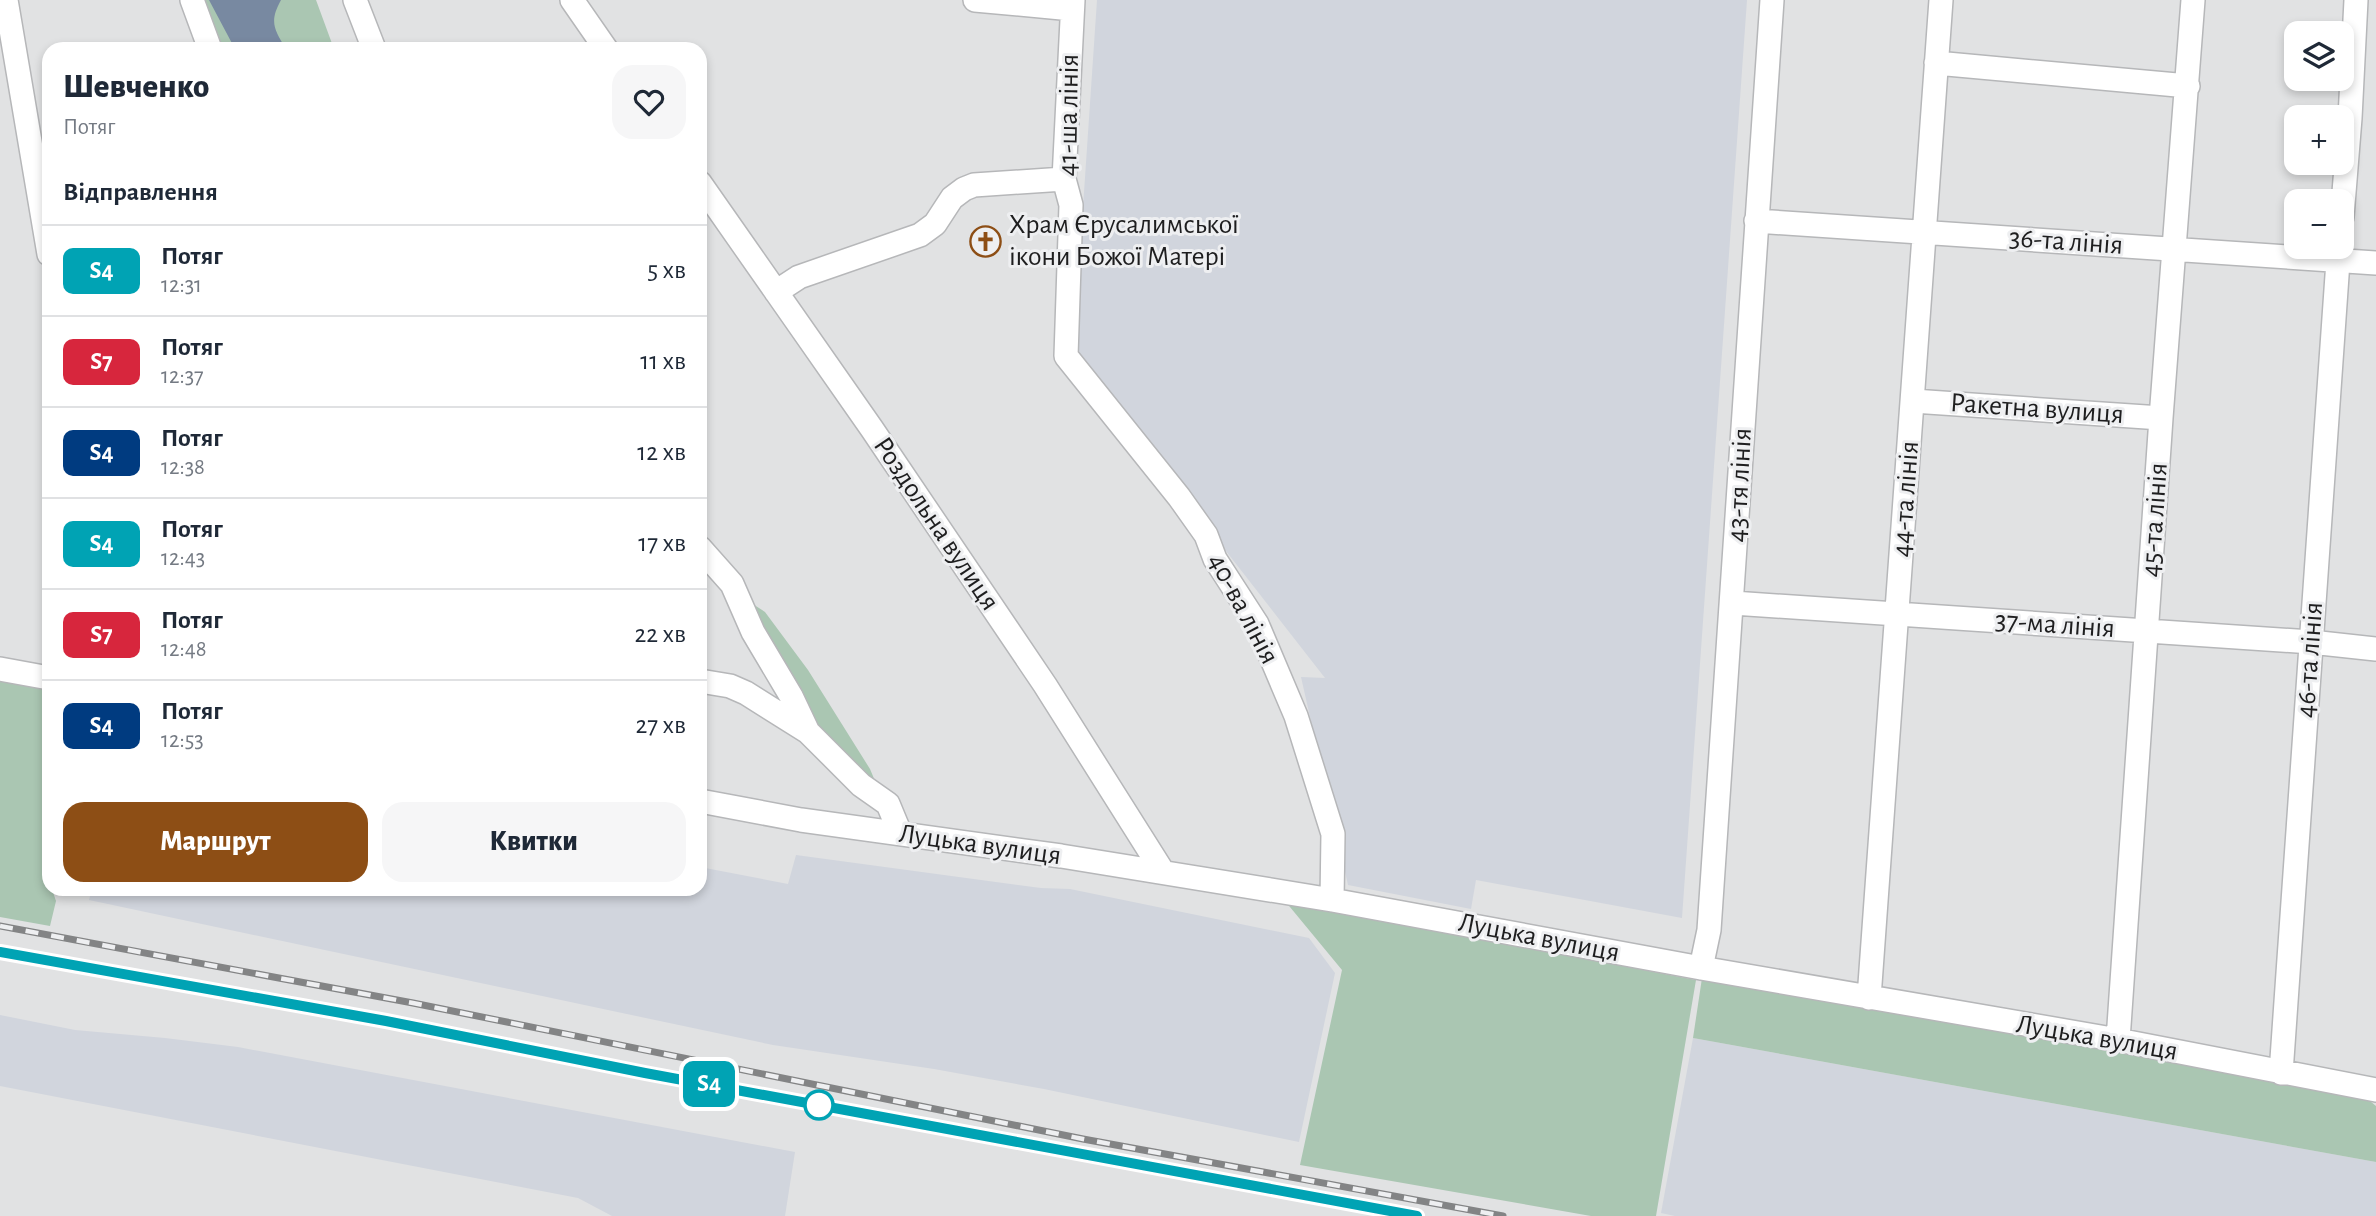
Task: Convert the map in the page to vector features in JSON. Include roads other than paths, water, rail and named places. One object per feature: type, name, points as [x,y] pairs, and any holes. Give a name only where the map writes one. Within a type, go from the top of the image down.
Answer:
[{"type":"street","points":[[6,0],[42,213]]},
{"type":"street","points":[[192,0],[207,42]]},
{"type":"street","points":[[355,0],[371,42]]},
{"type":"street","points":[[572,0],[601,42]]},
{"type":"street","points":[[975,0],[1072,4]]},
{"type":"street","name":"43-тя лінія","points":[[1701,968],[1709,930],[1733,603],[1772,0]]},
{"type":"street","name":"44-та лінія","points":[[1869,998],[1941,0]]},
{"type":"street","name":"45-та лінія","points":[[2118,1040],[2193,0]]},
{"type":"street","points":[[2344,189],[2356,0]]},
{"type":"street","name":"41-ша лінія","points":[[1066,356],[1071,205],[1064,179],[1072,4]]},
{"type":"street","points":[[1936,63],[2188,86]]},
{"type":"street","points":[[776,292],[799,277],[920,235],[935,224],[952,198],[974,185],[1064,179]]},
{"type":"street","name":"Роздольна вулиця","points":[[707,193],[1045,685],[1163,872]]},
{"type":"street","name":"36-та лінія","points":[[1756,221],[2175,249],[2284,252]]},
{"type":"street","name":"36-та лінія","points":[[2354,257],[2376,263]]},
{"type":"street","name":"46-та лінія","points":[[2281,1073],[2338,259]]},
{"type":"street","name":"40-ва лінія","points":[[1066,356],[1179,497],[1206,535],[1214,559],[1257,624],[1297,716],[1333,834],[1332,900]]},
{"type":"street","name":"Ракетна вулиця","points":[[1913,401],[2161,418]]},
{"type":"street","points":[[707,556],[732,584],[753,632],[792,696],[808,732]]},
{"type":"street","name":"37-ма лінія","points":[[1733,603],[2311,642],[2376,649]]},
{"type":"street","points":[[0,669],[42,677]]},
{"type":"street","points":[[707,682],[730,686],[746,693],[808,732],[861,785],[888,804],[900,833]]},
{"type":"street","name":"Луцька вулиця","points":[[707,802],[802,820],[1163,872],[1332,900],[1869,998],[2118,1040],[2376,1090]]},
{"type":"water","points":[[209,0],[281,0],[274,25],[282,42],[231,42]]},
{"type":"railway","points":[[0,926],[413,1003],[1083,1139],[1503,1216]]},
{"type":"railway","points":[[0,952],[386,1021],[645,1073],[1417,1216]]},
{"type":"train","name":"S4","points":[[0,952],[386,1021],[645,1073],[1417,1216]]},
{"type":"place","name":"Храм Єрусалимської ікони Божої Матері","points":[[986,241]]}]
